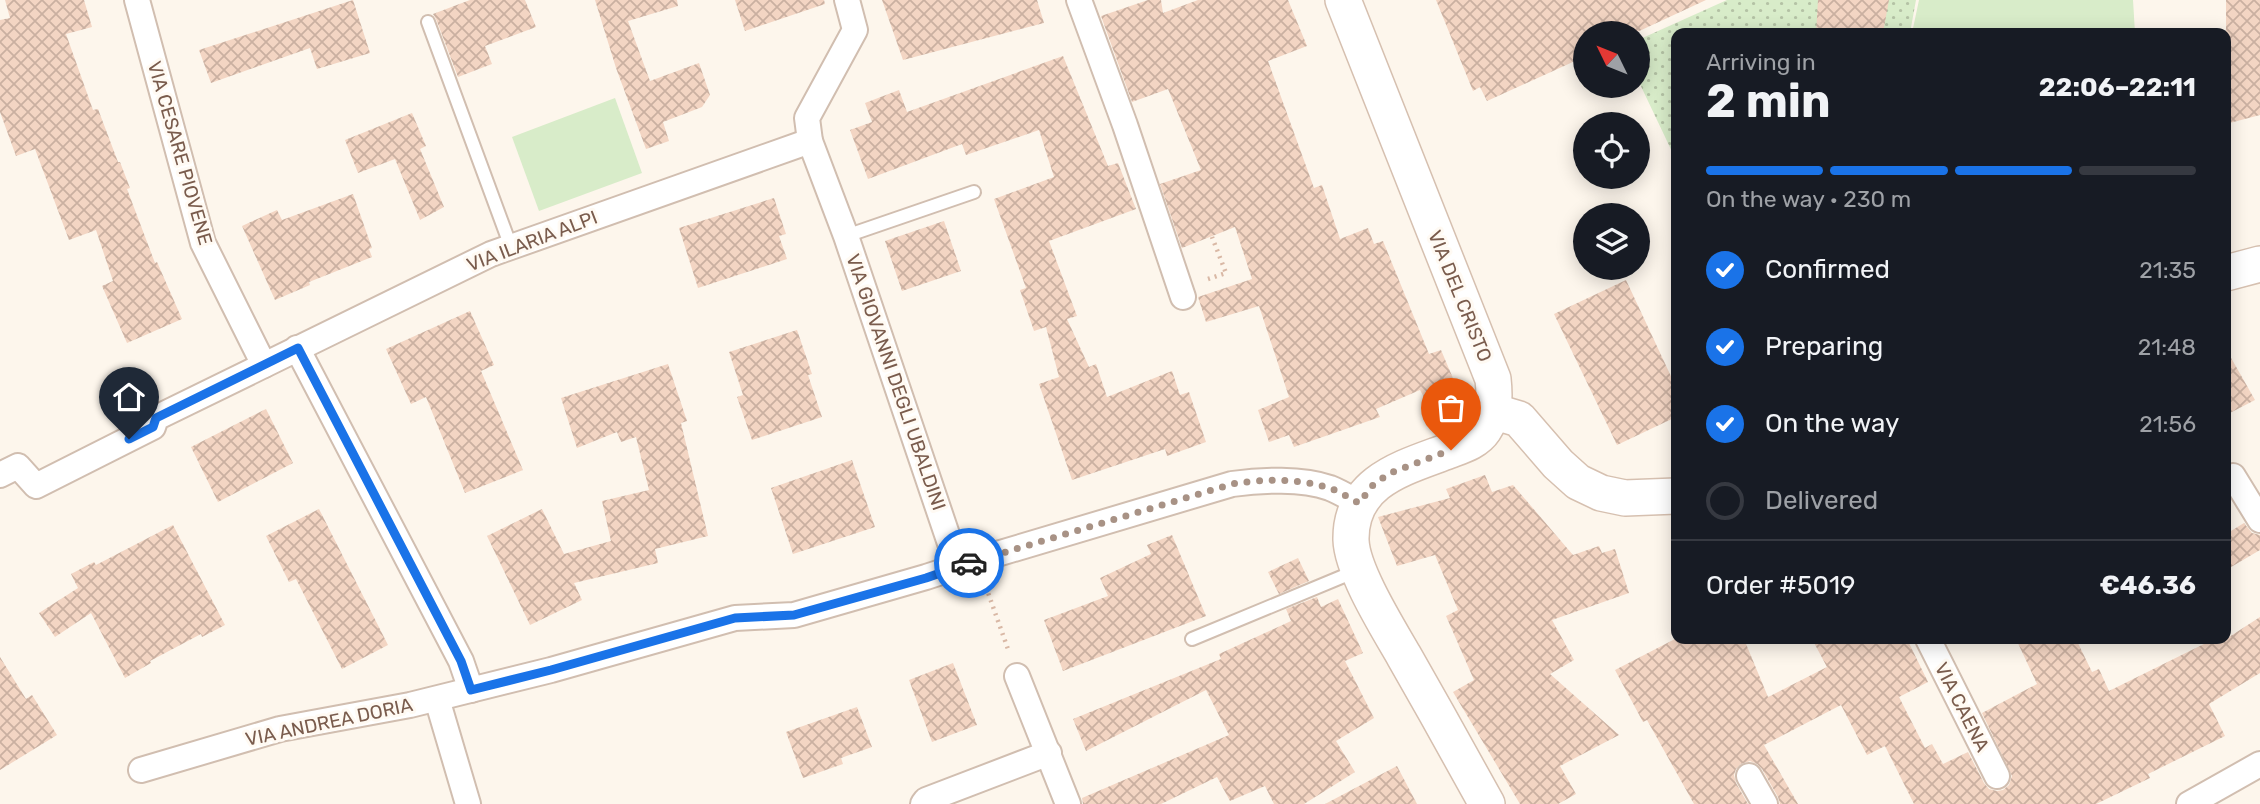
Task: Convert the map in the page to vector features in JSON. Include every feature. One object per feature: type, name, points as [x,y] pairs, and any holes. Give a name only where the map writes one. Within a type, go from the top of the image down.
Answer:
[{"type":"street","name":"VIA CESARE PIOVENE","points":[[137,0],[203,243],[264,365]]},
{"type":"street","name":"VIA GIOVANNI DEGLI UBALDINI","points":[[846,0],[856,30],[807,118],[810,141],[846,236],[958,567]]},
{"type":"street","points":[[1079,0],[1182,293]]},
{"type":"street","name":"VIA DEL CRISTO","points":[[1343,0],[1493,379],[1495,401],[1492,411]]},
{"type":"street","name":"VIA ILARIA ALPI","points":[[264,365],[491,254],[810,141]]},
{"type":"street","points":[[2231,272],[2260,264]]},
{"type":"street","points":[[298,348],[461,661],[471,690]]},
{"type":"street","points":[[0,475],[18,466],[36,486],[153,427],[156,418],[264,365]]},
{"type":"street","points":[[1488,804],[1371,597],[1359,570],[1351,542],[1353,519],[1359,503],[1373,485],[1390,473],[1471,442],[1483,431],[1492,411],[1519,419],[1558,464],[1578,482],[1601,494],[1625,498],[1671,496]]},
{"type":"street","points":[[2233,476],[2260,520]]},
{"type":"street","name":"VIA ANDREA DORIA","points":[[141,770],[280,729],[437,699],[735,618],[794,615],[1232,484],[1258,480],[1318,485],[1359,503]]},
{"type":"street","name":"VIA CAENA","points":[[1931,644],[1997,776]]},
{"type":"street","points":[[1017,676],[1068,804]]},
{"type":"street","name":"VIA ANDREA DORIA","points":[[437,699],[468,804]]},
{"type":"street","points":[[923,804],[926,800],[1049,752]]},
{"type":"street","points":[[2201,801],[2260,764]]},
{"type":"street","points":[[1749,776],[1765,804]]},
{"type":"lane","points":[[428,22],[511,247]]},
{"type":"lane","name":"VIA GIOVANNI DEGLI UBALDINI","points":[[846,236],[974,192]]},
{"type":"lane","points":[[1192,639],[1359,570]]},
{"type":"path","points":[[1182,293],[1226,273],[1212,237]]},
{"type":"path","points":[[984,581],[1017,676]]},
{"type":"green space","points":[[1727,0],[1916,0],[1911,28],[1671,28],[1671,149],[1647,98],[1650,98],[1650,35]]},
{"type":"green space","points":[[1919,0],[2133,0],[2135,28],[1913,28]]},
{"type":"green space","points":[[615,98],[642,173],[539,211],[512,137]]},
{"type":"building","points":[[5,0],[84,0],[92,27],[66,34],[93,110],[98,109],[120,162],[130,188],[127,189],[155,263],[157,262],[182,319],[127,343],[102,286],[113,281],[96,230],[69,240],[35,149],[16,156],[0,112],[0,20],[10,18]]},
{"type":"building","points":[[353,0],[370,53],[317,69],[310,48],[211,83],[199,50]]},
{"type":"building","points":[[470,0],[525,0],[536,27],[485,46],[492,64],[458,77],[433,14]]},
{"type":"building","points":[[595,0],[677,0],[678,6],[628,21],[650,81],[699,63],[710,95],[702,107],[663,122],[669,141],[646,149],[616,68]]},
{"type":"building","points":[[735,0],[824,0],[825,4],[745,31]]},
{"type":"building","points":[[882,0],[1037,0],[1044,23],[903,60]]},
{"type":"building","points":[[1148,0],[1161,0],[1163,13],[1198,0],[1288,0],[1307,46],[1268,61],[1314,188],[1322,185],[1340,239],[1368,228],[1374,244],[1383,241],[1429,354],[1441,350],[1455,383],[1446,394],[1427,403],[1420,390],[1376,409],[1380,417],[1294,447],[1289,435],[1269,442],[1258,410],[1289,397],[1259,306],[1206,322],[1198,297],[1252,279],[1235,227],[1182,248],[1160,184],[1201,170],[1168,89],[1132,102],[1101,16]]},
{"type":"building","points":[[1436,0],[1706,0],[1650,26],[1650,21],[1573,21],[1573,62],[1487,101],[1480,87],[1473,91]]},
{"type":"building","points":[[1818,0],[1889,0],[1884,28],[1816,28]]},
{"type":"building","points":[[2226,0],[2260,0],[2260,115],[2231,123],[2231,28],[2226,28]]},
{"type":"building","points":[[1063,56],[1108,166],[1118,163],[1136,209],[1049,241],[1077,316],[1067,319],[1089,367],[1096,364],[1107,397],[1172,371],[1180,395],[1189,392],[1206,442],[1167,456],[1165,449],[1072,480],[1039,384],[1059,377],[1046,327],[1034,331],[1020,290],[1026,288],[994,199],[1054,177],[1039,130],[966,155],[962,144],[868,179],[850,130],[872,122],[865,103],[899,90],[907,112]]},
{"type":"building","points":[[412,113],[426,146],[420,149],[444,207],[420,220],[395,159],[358,173],[345,140]]},
{"type":"building","points":[[353,194],[372,248],[369,249],[372,257],[309,282],[310,285],[275,300],[242,226],[277,210],[282,220]]},
{"type":"building","points":[[774,198],[786,234],[779,236],[787,259],[698,288],[679,228]]},
{"type":"building","points":[[944,221],[961,271],[902,291],[885,241]]},
{"type":"building","points":[[1626,280],[1671,376],[1671,419],[1617,445],[1554,314]]},
{"type":"building","points":[[470,311],[494,365],[481,371],[523,470],[465,493],[426,397],[411,404],[386,349]]},
{"type":"building","points":[[797,330],[812,374],[808,375],[822,417],[752,440],[737,397],[743,395],[729,352]]},
{"type":"building","points":[[2231,358],[2255,400],[2231,412]]},
{"type":"building","points":[[668,364],[687,421],[681,423],[708,536],[655,549],[658,563],[574,583],[582,600],[530,625],[487,536],[542,509],[564,554],[611,541],[602,501],[649,490],[636,437],[621,442],[617,432],[577,448],[561,398]]},
{"type":"building","points":[[266,409],[293,463],[218,502],[191,447]]},
{"type":"building","points":[[852,460],[875,527],[793,554],[771,488]]},
{"type":"building","points":[[1485,475],[1492,492],[1513,485],[1573,555],[1599,546],[1602,553],[1615,549],[1629,593],[1552,620],[1574,660],[1550,674],[1619,735],[1560,766],[1576,794],[1558,804],[1520,804],[1453,692],[1474,680],[1446,616],[1458,610],[1435,555],[1397,566],[1378,517],[1450,498],[1446,489]]},
{"type":"building","points":[[319,509],[388,645],[342,669],[296,579],[289,582],[266,536]]},
{"type":"building","points":[[2244,523],[2252,533],[2260,535],[2260,550],[2231,567],[2231,531]]},
{"type":"building","points":[[173,525],[225,625],[202,637],[201,634],[150,661],[151,663],[125,678],[91,613],[55,637],[39,613],[78,588],[71,574],[94,562],[96,565]]},
{"type":"building","points":[[1172,535],[1206,616],[1063,671],[1044,620],[1108,596],[1100,578],[1151,554],[1147,545]]},
{"type":"building","points":[[1298,558],[1309,581],[1279,594],[1268,572]]},
{"type":"building","points":[[1317,597],[1321,607],[1338,599],[1363,653],[1345,661],[1374,718],[1336,741],[1355,772],[1304,804],[1274,804],[1265,786],[1230,801],[1217,777],[1161,804],[1083,804],[1082,798],[1229,735],[1206,690],[1086,751],[1073,719],[1221,659],[1219,654],[1291,621],[1286,609]]},
{"type":"building","points":[[2260,617],[2260,673],[2209,704],[2225,736],[2148,774],[2150,778],[2096,804],[1914,804],[1885,746],[1867,755],[1841,705],[1764,745],[1798,804],[1780,804],[1762,769],[1750,761],[1741,764],[1734,775],[1748,804],[1694,804],[1647,720],[1643,722],[1615,670],[1671,641],[1671,644],[1746,644],[1768,697],[1827,667],[1815,644],[1909,644],[1928,682],[1899,697],[1925,748],[1932,744],[1943,764],[1968,752],[1984,783],[1989,789],[1997,791],[2009,785],[2012,776],[1982,713],[2037,684],[2018,644],[2078,644],[2092,672],[2099,669],[2109,691],[2204,644],[2231,644],[2231,636]]},
{"type":"building","points":[[0,657],[26,699],[32,695],[57,735],[0,770]]},
{"type":"building","points":[[953,663],[977,725],[932,742],[909,680]]},
{"type":"building","points":[[857,707],[872,747],[841,758],[843,764],[803,778],[786,732]]},
{"type":"building","points":[[1397,766],[1417,804],[1325,804]]},
{"type":"way so far","points":[[969,563],[1232,484],[1258,480],[1318,485],[1359,503],[1373,485],[1390,473],[1451,450]]},
{"type":"route","points":[[129,439],[153,427],[156,418],[298,348],[466,670],[471,690],[735,618],[794,615],[926,578],[969,563]]}]
